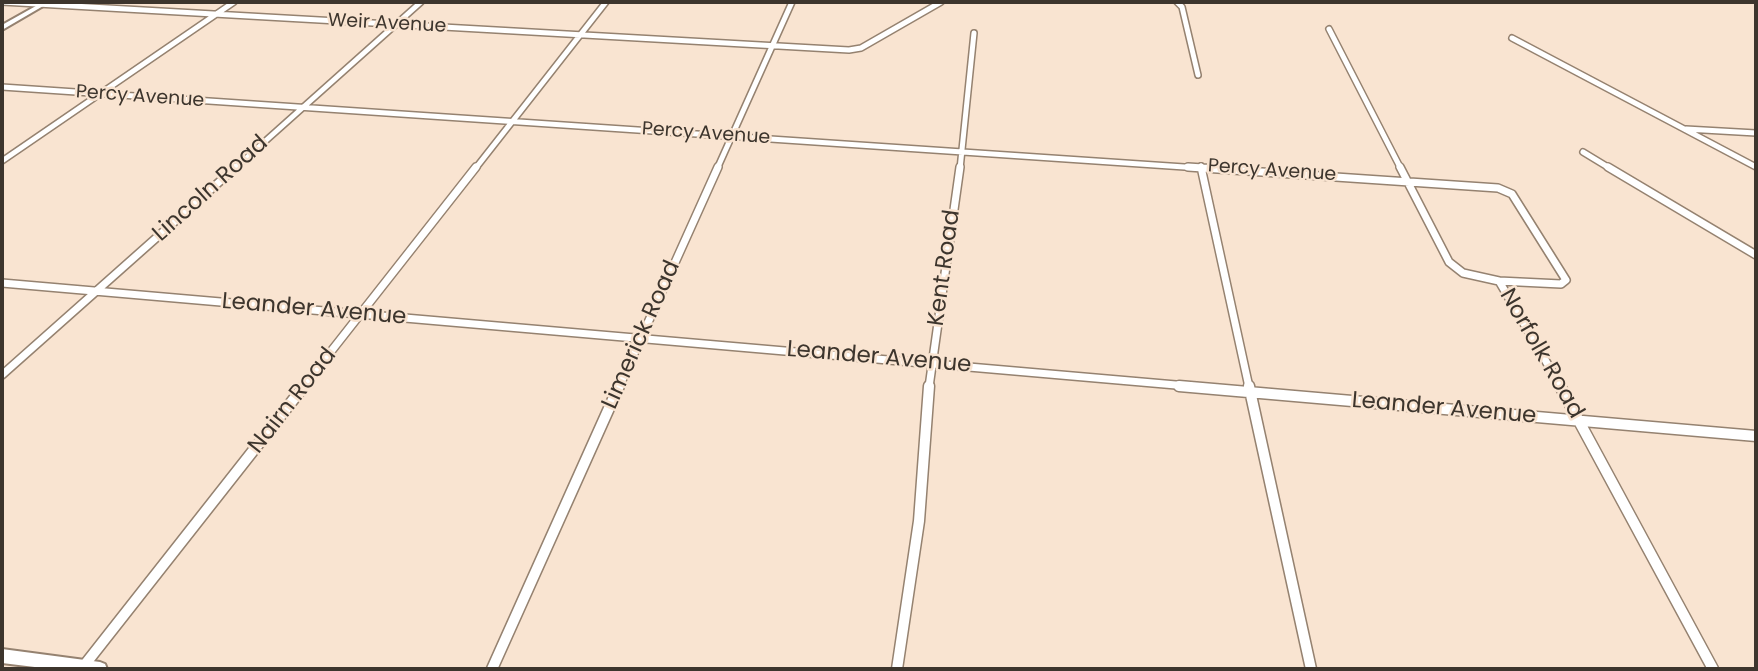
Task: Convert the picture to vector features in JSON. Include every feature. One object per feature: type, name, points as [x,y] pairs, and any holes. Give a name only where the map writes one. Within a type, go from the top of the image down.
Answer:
[{"type":"main road","points":[[2,28],[45,3]]},
{"type":"main road","points":[[2,656],[55,666],[100,669]]},
{"type":"street","name":"Weir Avenue","points":[[2,2],[771,47],[858,49],[941,2]]},
{"type":"street","points":[[2,161],[234,2]]},
{"type":"street","name":"Lincoln Road","points":[[2,375],[421,2]]},
{"type":"street","name":"Nairn Road","points":[[83,667],[606,2]]},
{"type":"street","name":"Limerick Road","points":[[492,669],[792,2]]},
{"type":"street","points":[[1177,2],[1182,7],[1198,75]]},
{"type":"street","name":"Norfolk Road","points":[[1329,29],[1410,181],[1449,262],[1463,274],[1499,281],[1580,420],[1713,669]]},
{"type":"street","name":"Kent Road","points":[[897,669],[922,495],[931,362],[962,152],[974,33]]},
{"type":"street","points":[[1512,38],[1756,167]]},
{"type":"street","name":"Percy Avenue","points":[[2,87],[1498,188],[1512,194],[1566,279],[1561,284],[1499,281]]},
{"type":"street","points":[[1682,129],[1756,133]]},
{"type":"street","points":[[1583,152],[1756,255]]},
{"type":"street","points":[[1201,166],[1311,669]]},
{"type":"street","name":"Leander Avenue","points":[[2,283],[1756,436]]}]
